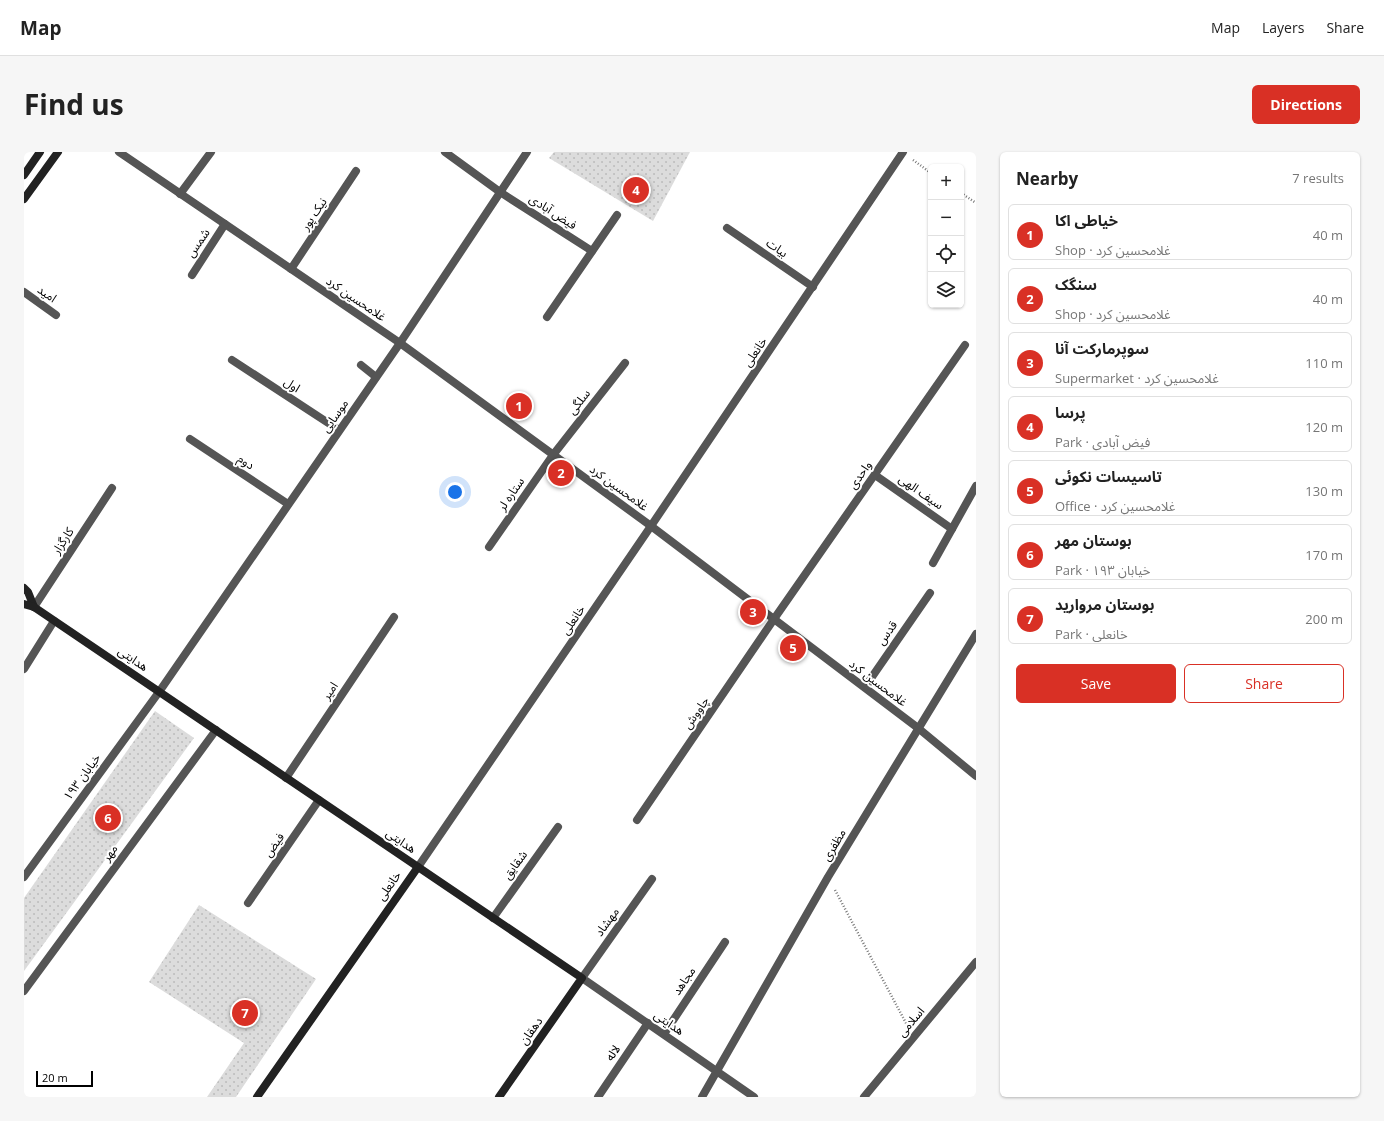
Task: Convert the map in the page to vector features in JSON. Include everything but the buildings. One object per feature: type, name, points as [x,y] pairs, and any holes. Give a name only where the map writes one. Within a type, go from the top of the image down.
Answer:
[{"type":"main road","points":[[24,175],[40,152]]},
{"type":"main road","points":[[24,199],[58,152]]},
{"type":"main road","points":[[24,588],[28,592],[34,607]]},
{"type":"main road","name":"هدایتی","points":[[24,604],[34,607],[54,620],[582,978]]},
{"type":"main road","name":"خانعلی","points":[[257,1097],[418,867]]},
{"type":"main road","name":"دهقان","points":[[499,1097],[582,978]]},
{"type":"street","name":"غلامحسین کرد","points":[[119,152],[400,343],[651,526],[865,687],[976,776]]},
{"type":"street","points":[[180,194],[211,152]]},
{"type":"street","name":"فیض آبادی","points":[[445,152],[500,192],[592,251]]},
{"type":"street","name":"موسایی","points":[[159,692],[400,343],[527,152]]},
{"type":"street","name":"خانعلی","points":[[418,867],[813,287],[902,152]]},
{"type":"street","name":"نیک پور","points":[[291,269],[356,171]]},
{"type":"street","points":[[547,317],[617,215]]},
{"type":"street","name":"شمس","points":[[192,275],[225,224]]},
{"type":"street","name":"بیات","points":[[728,228],[813,287]]},
{"type":"street","name":"امید","points":[[24,292],[56,315]]},
{"type":"street","name":"واحدی","points":[[774,619],[965,345]]},
{"type":"street","name":"اول","points":[[232,360],[339,430]]},
{"type":"street","name":"سلگی","points":[[553,455],[625,363]]},
{"type":"street","points":[[361,365],[376,377]]},
{"type":"street","name":"دوم","points":[[190,439],[288,504]]},
{"type":"street","name":"ستاره لر","points":[[489,548],[553,455]]},
{"type":"street","name":"سیف الهی","points":[[875,475],[952,529]]},
{"type":"street","points":[[933,563],[976,486]]},
{"type":"street","name":"کارگزار","points":[[34,607],[112,488]]},
{"type":"street","name":"قدس","points":[[865,687],[930,593]]},
{"type":"street","name":"امیر","points":[[286,778],[394,617]]},
{"type":"street","name":"چاووش","points":[[637,820],[774,619]]},
{"type":"street","points":[[24,669],[54,620]]},
{"type":"street","name":"مظفری","points":[[702,1097],[828,877],[976,634]]},
{"type":"street","name":"خیابان ۱۹۳","points":[[24,877],[159,692]]},
{"type":"street","name":"مهر","points":[[24,991],[216,730]]},
{"type":"street","name":"فیض","points":[[248,903],[319,800]]},
{"type":"street","name":"شقایق","points":[[493,918],[558,827]]},
{"type":"street","name":"مهشاد","points":[[582,978],[652,879]]},
{"type":"street","name":"مجاهد","points":[[664,1034],[725,942]]},
{"type":"street","name":"اسلامی","points":[[864,1097],[976,962]]},
{"type":"street","name":"هدایتی","points":[[582,978],[754,1097]]},
{"type":"street","name":"لاله","points":[[598,1097],[648,1023]]},
{"type":"path","points":[[902,152],[928,170]]},
{"type":"path","points":[[964,195],[976,203]]},
{"type":"path","points":[[828,877],[914,1037]]},
{"type":"shaded area","points":[[554,152],[690,152],[653,221],[549,158]]},
{"type":"shaded area","points":[[155,711],[194,738],[24,971],[24,898]]},
{"type":"shaded area","points":[[199,905],[316,979],[236,1097],[207,1097],[244,1043],[149,982]]},
{"type":"place","name":"پرسا","points":[[636,190]]},
{"type":"place","name":"خیاطی اکا","points":[[519,406]]},
{"type":"place","name":"سنگک","points":[[561,473]]},
{"type":"place","name":"سوپرمارکت آنا","points":[[753,612]]},
{"type":"place","name":"تاسیسات نکوئی","points":[[793,648]]},
{"type":"place","name":"بوستان مهر","points":[[108,818]]},
{"type":"place","name":"بوستان مروارید","points":[[245,1013]]}]
